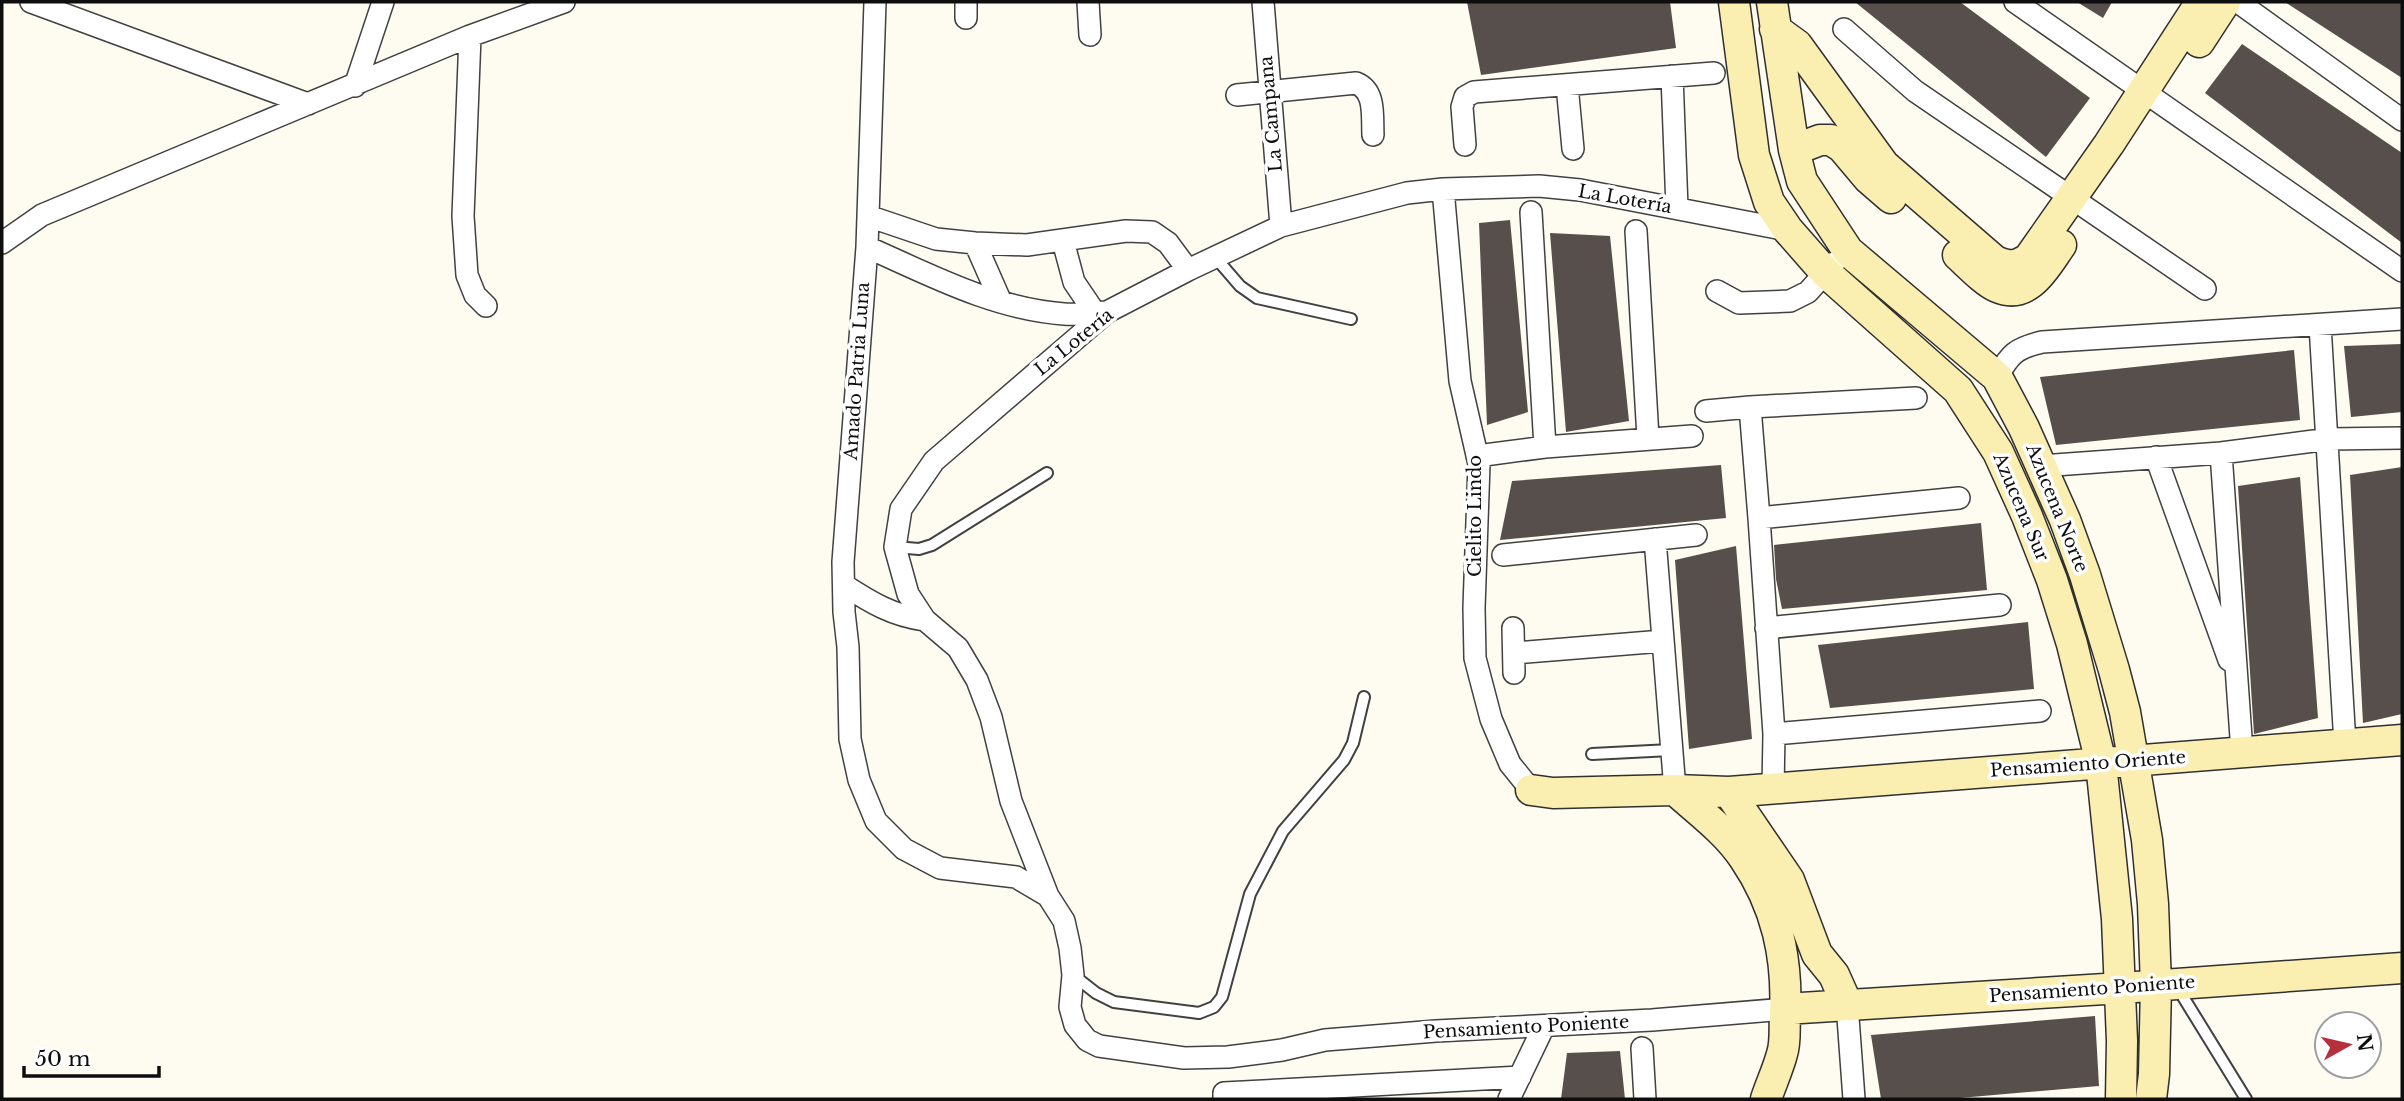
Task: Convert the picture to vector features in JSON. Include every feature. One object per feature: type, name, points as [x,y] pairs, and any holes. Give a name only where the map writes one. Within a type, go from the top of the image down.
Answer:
[{"type":"street","points":[[31,2],[308,104]]},
{"type":"street","points":[[355,86],[383,2]]},
{"type":"street","points":[[2,243],[42,215],[470,36],[564,2]]},
{"type":"street","name":"Amado Patria Luna","points":[[876,2],[867,247],[843,562],[850,739],[859,780],[876,821],[904,849],[940,868],[1016,877],[1048,896]]},
{"type":"street","points":[[1088,2],[1090,35]]},
{"type":"street","name":"La Campana","points":[[1263,2],[1281,226]]},
{"type":"street","points":[[2015,2],[2402,271]]},
{"type":"street","points":[[2152,96],[2202,2]]},
{"type":"street","points":[[1794,150],[1831,140],[1842,147],[1869,179],[1996,287],[2014,290],[2027,287],[2037,279],[2080,203],[2152,96],[2225,2]]},
{"type":"street","points":[[2238,2],[2402,120]]},
{"type":"street","points":[[1736,14],[1773,16],[1884,165],[1995,261],[2007,267],[2018,266],[2029,258],[2080,203]]},
{"type":"street","name":"Azucena Sur","points":[[1736,14],[1754,155],[1769,202],[1788,230],[1825,272],[1958,390],[1998,452],[2052,580],[2072,644],[2101,763],[2117,919],[2121,988],[2121,1099]]},
{"type":"street","name":"Azucena Norte","points":[[1773,16],[1794,150],[1802,181],[1848,251],[1997,377],[2065,520],[2101,625],[2125,712],[2147,839],[2152,904],[2165,985],[2151,1099]]},
{"type":"street","points":[[1844,29],[1915,91],[2205,289]]},
{"type":"street","points":[[470,36],[463,216],[467,275],[475,295],[486,306]]},
{"type":"street","points":[[1465,145],[1462,107],[1465,97],[1474,92],[1714,73]]},
{"type":"street","points":[[1672,76],[1677,208]]},
{"type":"street","points":[[1237,94],[1356,83],[1370,92],[1373,135]]},
{"type":"street","points":[[1567,85],[1573,149]]},
{"type":"street","name":"La Lotería","points":[[1048,896],[1011,801],[991,717],[977,680],[958,648],[925,620],[908,594],[895,547],[901,509],[934,461],[1101,312],[1281,226],[1407,193],[1539,186],[1580,190],[1788,230]]},
{"type":"street","name":"Cielito Lindo","points":[[1443,189],[1460,381],[1478,456],[1475,658],[1491,719],[1510,764],[1531,790]]},
{"type":"street","points":[[1531,212],[1545,447]]},
{"type":"street","points":[[868,216],[936,239],[975,243],[1027,245],[1126,231],[1152,232],[1168,243],[1188,270]]},
{"type":"street","points":[[1636,231],[1648,438]]},
{"type":"street","points":[[906,264],[936,239]]},
{"type":"street","points":[[1063,241],[1074,282],[1101,312]]},
{"type":"street","points":[[975,243],[1001,302]]},
{"type":"street","points":[[867,247],[964,291],[1001,302],[1027,309],[1066,314],[1101,312]]},
{"type":"street","points":[[1717,291],[1739,303],[1790,301],[1808,292],[1848,251]]},
{"type":"street","points":[[1997,377],[2012,355],[2023,346],[2042,342],[2402,319]]},
{"type":"street","points":[[2320,325],[2329,439],[2345,744]]},
{"type":"street","points":[[1706,411],[1916,398]]},
{"type":"street","points":[[1750,407],[1773,734],[1773,788]]},
{"type":"street","points":[[1478,456],[1545,447],[1692,436]]},
{"type":"street","points":[[2041,466],[2221,453],[2329,439],[2402,438]]},
{"type":"street","points":[[2221,453],[2242,752]]},
{"type":"street","points":[[2156,457],[2237,683]]},
{"type":"street","points":[[1759,518],[1959,498]]},
{"type":"street","points":[[1503,555],[1696,535]]},
{"type":"street","points":[[1656,539],[1675,790],[1743,856],[1777,921],[1783,952],[1783,1051],[1766,1099]]},
{"type":"street","points":[[844,585],[879,607],[909,618],[925,620]]},
{"type":"street","points":[[1766,628],[2000,605]]},
{"type":"street","points":[[1513,628],[1514,663],[1663,640]]},
{"type":"street","points":[[1773,734],[2040,710]]},
{"type":"street","name":"Pensamiento Oriente","points":[[1531,790],[1553,793],[1675,790],[1729,792],[2402,740]]},
{"type":"street","points":[[1729,792],[1789,880],[1817,954],[1834,975],[1847,1004],[1854,1099]]},
{"type":"street","name":"Pensamiento Poniente","points":[[1048,896],[1064,921],[1073,975],[1070,1007],[1075,1026],[1087,1040],[1099,1046],[1184,1058],[1241,1056],[1339,1039],[1436,1031],[1652,1020],[1847,1004],[2402,968]]},
{"type":"street","points":[[1509,1099],[1544,1026]]},
{"type":"street","points":[[1642,1048],[1645,1099]]},
{"type":"street","points":[[1224,1099],[1224,1093],[1520,1077]]},
{"type":"lane","points":[[1215,257],[1240,286],[1257,298],[1351,319]]},
{"type":"lane","points":[[895,547],[910,550],[932,545],[1047,473]]},
{"type":"lane","points":[[1073,975],[1096,993],[1114,1002],[1199,1013],[1214,1007],[1222,997],[1250,894],[1283,831],[1344,760],[1353,743],[1364,697]]},
{"type":"lane","points":[[1592,754],[1671,750]]},
{"type":"lane","points":[[2165,985],[2246,1099]]},
{"type":"building","points":[[1467,2],[1670,2],[1676,48],[1481,75]]},
{"type":"building","points":[[1855,2],[1960,2],[2090,98],[2046,157]]},
{"type":"building","points":[[2077,2],[2112,2],[2103,18]]},
{"type":"building","points":[[2285,2],[2402,2],[2402,78]]},
{"type":"building","points":[[2242,44],[2402,153],[2402,243],[2205,93]]},
{"type":"building","points":[[1510,220],[1528,412],[1487,425],[1479,223]]},
{"type":"building","points":[[1550,233],[1610,236],[1629,421],[1566,432]]},
{"type":"building","points":[[2402,344],[2402,412],[2351,417],[2344,346]]},
{"type":"building","points":[[2294,350],[2300,420],[2056,445],[2040,377]]},
{"type":"building","points":[[1721,465],[1726,518],[1500,540],[1512,481]]},
{"type":"building","points":[[2402,467],[2402,714],[2363,723],[2350,475]]},
{"type":"building","points":[[2300,477],[2318,718],[2254,734],[2238,486]]},
{"type":"building","points":[[1981,523],[1987,590],[1782,609],[1776,579],[1774,545]]},
{"type":"building","points":[[1736,546],[1752,739],[1689,749],[1675,560]]},
{"type":"building","points":[[2028,622],[2034,689],[1830,708],[1818,645]]},
{"type":"building","points":[[2095,1016],[2099,1086],[1948,1099],[1881,1099],[1871,1035]]},
{"type":"building","points":[[1620,1051],[1625,1099],[1561,1099],[1567,1053]]}]
